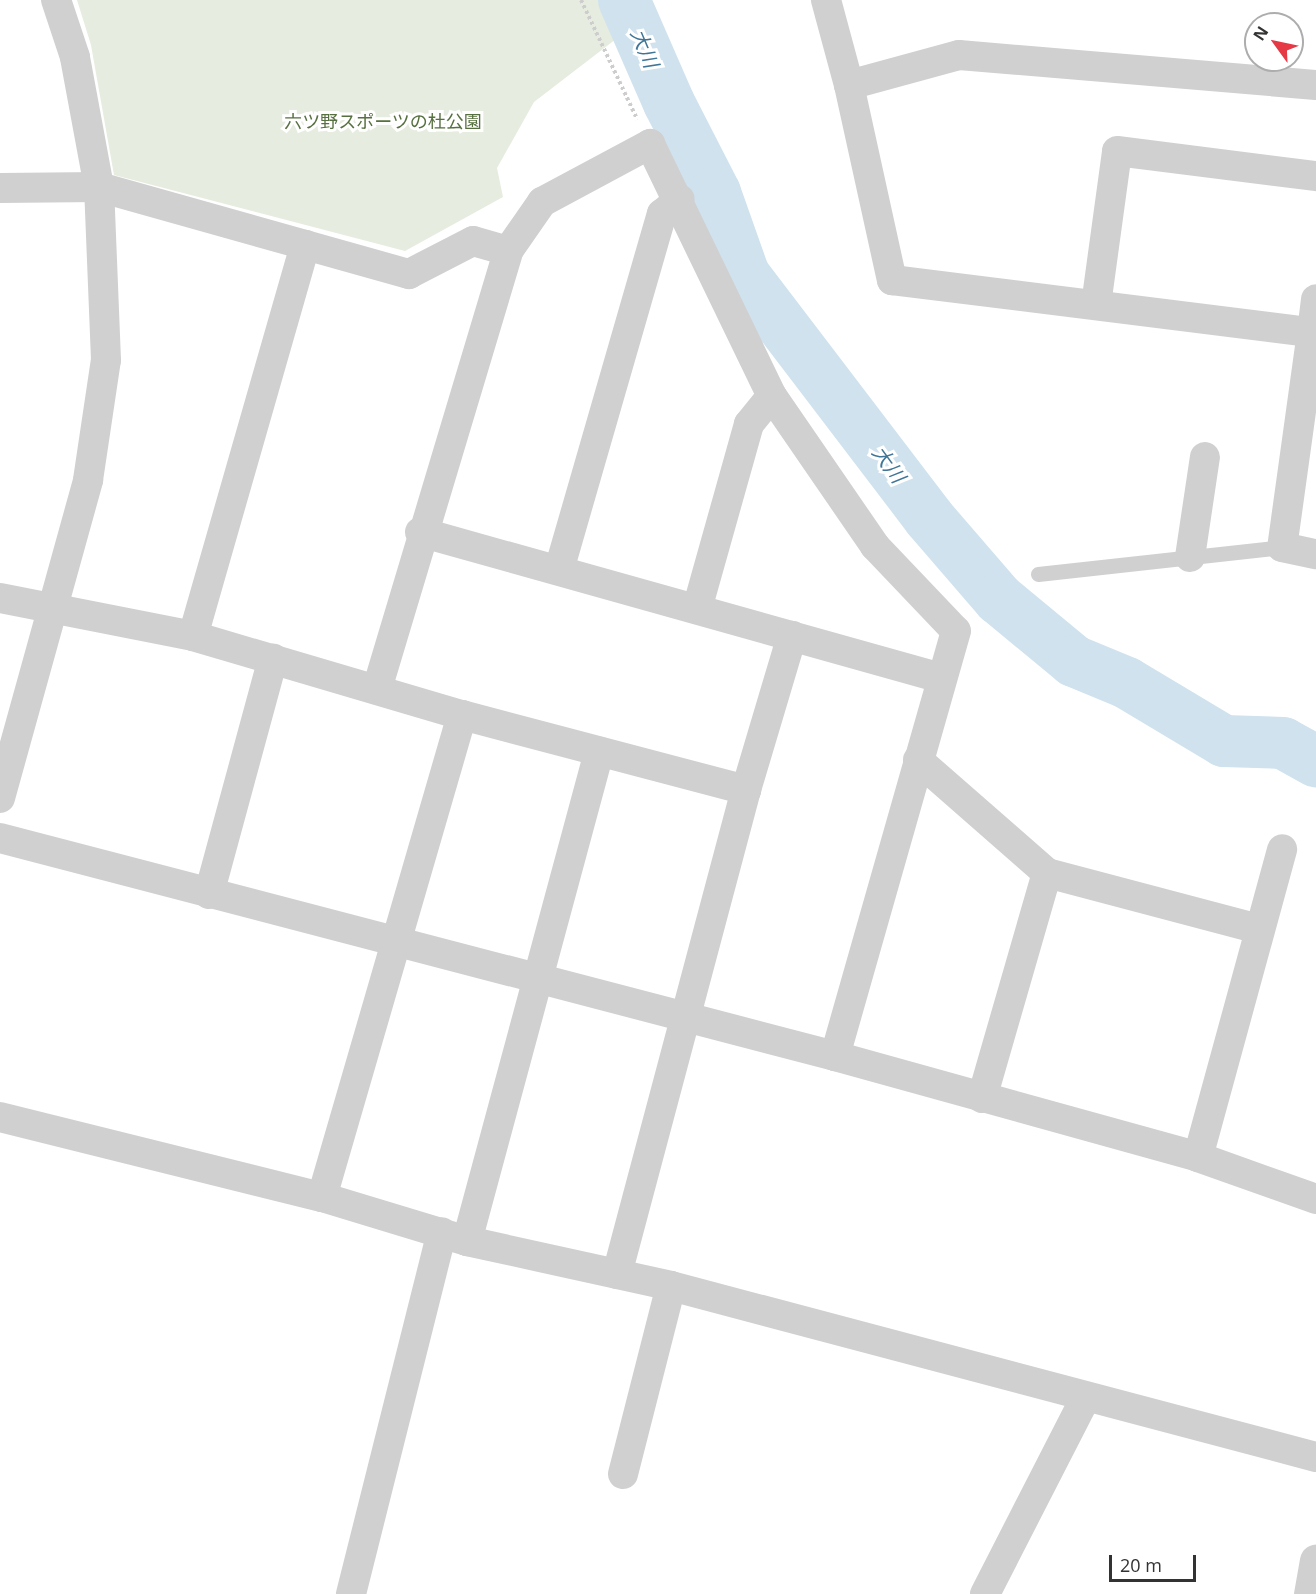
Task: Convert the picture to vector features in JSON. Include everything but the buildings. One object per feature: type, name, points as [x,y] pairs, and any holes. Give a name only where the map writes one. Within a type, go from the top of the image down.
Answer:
[{"type":"street","points":[[0,798],[49,610],[88,480],[106,360],[99,188],[75,57],[56,0]]},
{"type":"street","points":[[826,0],[849,85],[892,280],[1312,332]]},
{"type":"street","points":[[849,85],[959,56],[1316,85]]},
{"type":"street","points":[[377,689],[420,532],[508,251],[542,202],[650,144],[680,199],[772,396],[875,546],[956,631],[835,1056]]},
{"type":"street","points":[[1096,305],[1117,151],[1316,176]]},
{"type":"street","points":[[0,188],[99,188],[409,274],[473,241],[508,251]]},
{"type":"street","points":[[559,570],[662,214],[680,199]]},
{"type":"street","points":[[193,636],[305,245]]},
{"type":"street","points":[[1316,298],[1282,548],[1316,554]]},
{"type":"street","points":[[697,609],[749,424],[772,396]]},
{"type":"street","points":[[1190,557],[1205,457]]},
{"type":"street","points":[[420,532],[941,678]]},
{"type":"street","points":[[0,598],[49,610],[193,636],[462,715],[746,790]]},
{"type":"street","points":[[617,1274],[746,790],[792,636]]},
{"type":"street","points":[[209,894],[273,659]]},
{"type":"street","points":[[322,1197],[462,715]]},
{"type":"street","points":[[351,1594],[455,1236],[538,981],[599,752]]},
{"type":"street","points":[[918,760],[1047,873],[1259,929]]},
{"type":"street","points":[[0,838],[538,981],[835,1056],[1198,1157],[1316,1199]]},
{"type":"street","points":[[1198,1157],[1282,849]]},
{"type":"street","points":[[982,1098],[1047,873]]},
{"type":"street","points":[[0,1117],[322,1197],[455,1236],[671,1287],[1085,1399],[1316,1457]]},
{"type":"street","points":[[623,1474],[671,1287]]},
{"type":"street","points":[[985,1594],[1085,1399]]},
{"type":"street","points":[[1310,1594],[1316,1561]]},
{"type":"lane","points":[[1038,574],[1282,548]]},
{"type":"path","points":[[581,0],[650,144]]},
{"type":"green space","name":"六ツ野スポーツの杜公園","points":[[77,0],[619,0],[629,29],[534,102],[497,168],[503,197],[405,251],[114,175],[91,45]]},
{"type":"waterway","name":"大川","points":[[624,0],[669,103],[715,193],[744,275],[929,518],[999,599],[1074,661],[1127,683],[1224,741],[1283,743],[1316,761]]}]
